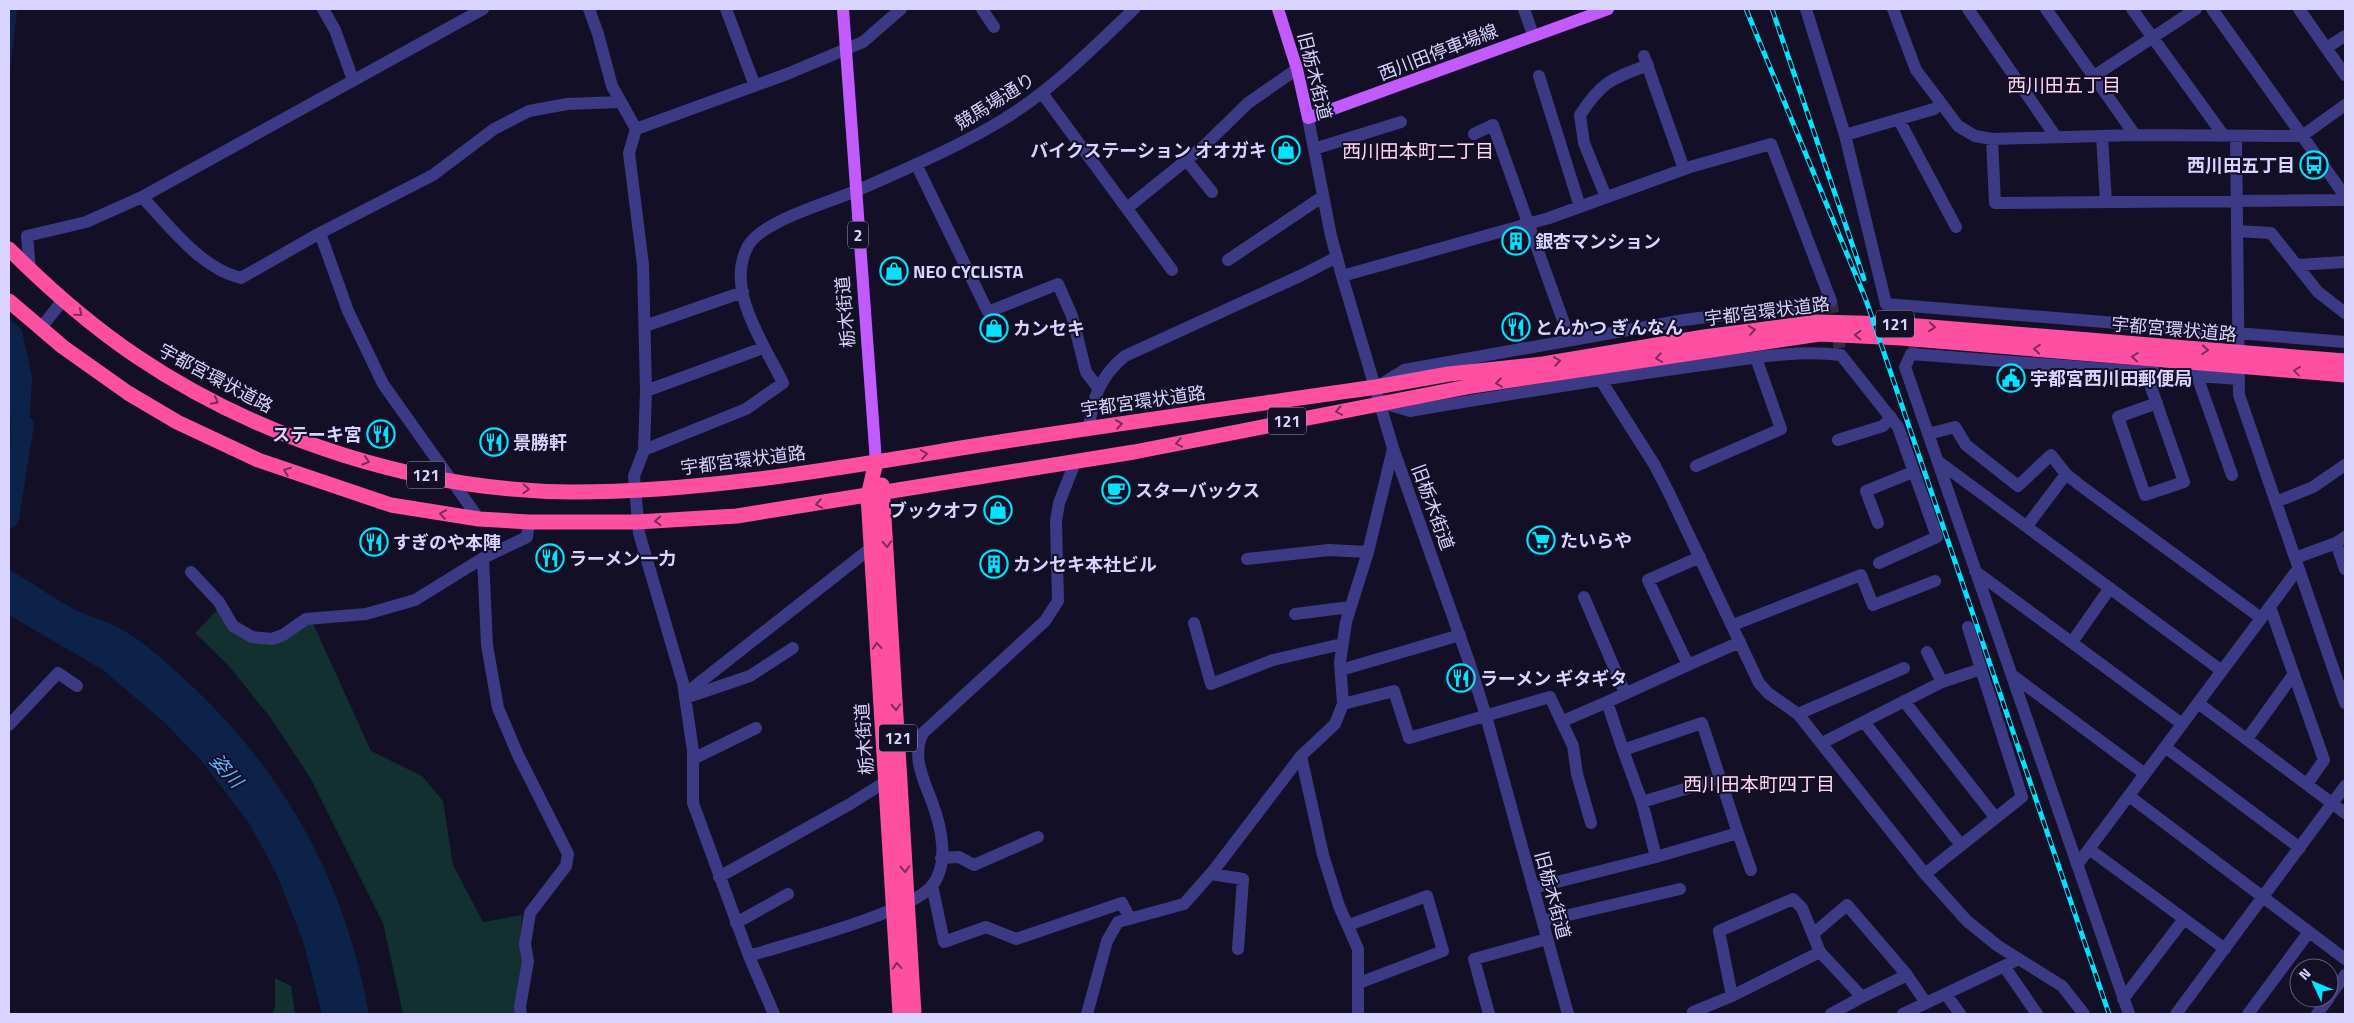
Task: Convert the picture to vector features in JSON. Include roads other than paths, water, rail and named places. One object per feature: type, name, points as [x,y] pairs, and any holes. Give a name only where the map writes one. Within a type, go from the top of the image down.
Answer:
[{"type":"highway","name":"宇都宮環状道路","points":[[9,249],[63,300],[135,356],[168,376],[235,411],[324,447],[394,468],[452,480],[522,489],[570,492],[634,490],[741,480],[876,462],[1089,428],[1376,387],[1449,374],[1706,344],[1820,334],[2086,347],[2238,366],[2345,375]]},
{"type":"highway","name":"宇都宮環状道路","points":[[9,301],[36,325],[128,392],[177,422],[219,443],[276,467],[356,495],[392,505],[479,519],[529,522],[638,522],[737,516],[1170,445],[1381,403],[1706,344]]},
{"type":"highway","name":"宇都宮環状道路","points":[[2238,366],[2345,361]]},
{"type":"highway","name":"栃木街道","points":[[876,462],[884,493],[914,1014]]},
{"type":"highway","name":"栃木街道","points":[[876,462],[868,496],[900,1014]]},
{"type":"main road","name":"栃木街道","points":[[842,9],[854,192],[876,462]]},
{"type":"main road","name":"旧栃木街道","points":[[1278,9],[1297,69],[1308,118]]},
{"type":"main road","name":"西川田停車場線","points":[[1308,118],[1608,9]]},
{"type":"street","points":[[323,9],[336,30],[353,80]]},
{"type":"street","points":[[30,269],[27,236],[86,222],[142,197],[483,9]]},
{"type":"street","points":[[588,9],[619,102],[636,129],[629,153],[643,265],[646,391],[644,450],[634,476],[638,522],[685,696],[693,759],[693,803],[736,923],[774,1014]]},
{"type":"street","points":[[726,9],[755,86]]},
{"type":"street","points":[[636,129],[755,86],[863,42],[900,9]]},
{"type":"street","points":[[982,9],[994,27]]},
{"type":"street","name":"競馬場通り","points":[[644,450],[746,409],[783,383],[763,348],[744,303],[740,267],[748,245],[772,224],[854,192],[977,135],[1042,93],[1081,60],[1134,9]]},
{"type":"street","points":[[1524,9],[1533,35]]},
{"type":"street","points":[[1806,9],[1846,135],[1886,304],[2345,342]]},
{"type":"street","points":[[1893,9],[1916,70],[1958,126],[1975,136],[1992,139],[2135,135],[2302,136],[2345,105]]},
{"type":"street","points":[[1968,9],[2056,137]]},
{"type":"street","points":[[2046,9],[2135,135]]},
{"type":"street","points":[[2132,9],[2230,136],[2238,200],[2238,366],[2240,396],[2297,563],[2340,676],[2345,703]]},
{"type":"street","points":[[2094,76],[2196,9]]},
{"type":"street","points":[[2212,9],[2345,198]]},
{"type":"street","points":[[2299,9],[2345,75]]},
{"type":"street","points":[[2326,48],[2345,36]]},
{"type":"street","points":[[1606,197],[1584,143],[1580,115],[1592,96],[1610,80],[1646,61],[1684,169]]},
{"type":"street","points":[[1128,208],[1186,161],[1248,103],[1297,69]]},
{"type":"street","points":[[1540,76],[1580,207]]},
{"type":"street","points":[[1042,93],[1172,270]]},
{"type":"street","points":[[142,197],[205,261],[228,274],[241,278],[320,233],[433,175],[494,129],[529,111],[567,104],[619,102]]},
{"type":"street","points":[[1846,135],[1934,109],[1941,103]]},
{"type":"street","name":"旧栃木街道","points":[[1308,118],[1322,196],[1342,276],[1393,448],[1460,635],[1486,716],[1568,1014]]},
{"type":"street","points":[[1899,120],[1956,227]]},
{"type":"street","points":[[1314,149],[1401,122]]},
{"type":"street","points":[[1474,134],[1494,125],[1570,340]]},
{"type":"street","points":[[2102,136],[2106,202]]},
{"type":"street","points":[[1992,139],[1995,203],[2345,198]]},
{"type":"street","points":[[1342,276],[1530,223],[1684,169],[1771,144],[1831,301],[1684,320],[1404,370],[1376,387]]},
{"type":"street","points":[[1186,161],[1212,192]]},
{"type":"street","points":[[916,164],[988,312],[1058,284],[1072,316],[1086,372],[1099,389]]},
{"type":"street","points":[[2334,182],[2345,174]]},
{"type":"street","points":[[1228,260],[1322,196]]},
{"type":"street","points":[[2238,230],[2271,233],[2318,292],[2345,313]]},
{"type":"street","points":[[320,233],[348,311],[383,384],[479,519]]},
{"type":"street","points":[[1089,428],[1093,402],[1107,373],[1134,351],[1302,275],[1337,257]]},
{"type":"street","points":[[2296,264],[2345,262]]},
{"type":"street","points":[[644,326],[743,292]]},
{"type":"street","points":[[36,325],[63,300]]},
{"type":"street","points":[[646,391],[763,348]]},
{"type":"street","points":[[1381,403],[1410,411],[1600,379],[1756,358],[1812,351],[1841,355],[1898,426],[1937,537],[1879,563]]},
{"type":"street","points":[[2129,1014],[1905,367],[1911,354],[2197,376],[2238,366]]},
{"type":"street","points":[[1696,466],[1781,429],[1756,358]]},
{"type":"street","points":[[2146,373],[2157,403],[2184,482],[2145,495],[2118,417],[2157,403]]},
{"type":"street","points":[[2197,376],[2232,475]]},
{"type":"street","points":[[1600,379],[1654,464],[1733,625],[1759,683],[1768,693],[1798,714],[1925,874],[1967,920],[1998,946],[2062,986],[2084,1014]]},
{"type":"street","points":[[1838,440],[1883,426],[1891,416]]},
{"type":"street","points":[[1928,434],[1955,426],[1966,445],[2018,486],[2051,455],[2066,474],[2261,618]]},
{"type":"street","points":[[1087,1014],[1107,941],[1118,922],[1184,904],[1211,874],[1301,756],[1335,724],[1343,704],[1340,670],[1342,644],[1350,608],[1368,552],[1393,448]]},
{"type":"street","points":[[1076,460],[1059,503],[1056,521],[1059,593],[1054,609],[1046,621],[923,733],[919,741],[918,752],[921,772],[940,823],[942,858],[932,885],[944,942],[986,927],[1016,939],[1122,903],[1130,919]]},
{"type":"street","points":[[1938,462],[2222,671]]},
{"type":"street","points":[[2276,502],[2313,487],[2345,465]]},
{"type":"street","points":[[1878,523],[1866,491],[1913,472]]},
{"type":"street","points":[[2027,526],[2066,474]]},
{"type":"street","points":[[191,572],[219,602],[233,626],[252,637],[262,639],[283,635],[306,618],[366,614],[415,600],[483,558],[527,536],[529,522]]},
{"type":"street","points":[[2078,865],[2270,607],[2297,563],[2341,540],[2345,569]]},
{"type":"street","points":[[685,696],[871,548]]},
{"type":"street","points":[[1247,559],[1330,550],[1368,552]]},
{"type":"street","points":[[1688,665],[1648,580],[1700,557]]},
{"type":"street","points":[[483,558],[487,645],[498,708],[518,755],[568,854],[566,866],[530,913],[525,944],[528,961],[520,1007],[521,1014]]},
{"type":"street","points":[[1975,571],[2182,724]]},
{"type":"street","points":[[1733,625],[1861,575],[1873,605],[1935,581]]},
{"type":"street","points":[[2072,642],[2110,588]]},
{"type":"street","points":[[1584,596],[1625,693]]},
{"type":"street","points":[[2270,607],[2324,760],[2307,784]]},
{"type":"street","points":[[1295,614],[1350,608]]},
{"type":"street","points":[[1194,623],[1211,684],[1274,660],[1342,644]]},
{"type":"street","points":[[1925,874],[2022,797],[1968,627]]},
{"type":"street","points":[[1340,670],[1460,635]]},
{"type":"street","points":[[1563,721],[1740,642]]},
{"type":"street","points":[[685,696],[750,676],[793,648]]},
{"type":"street","points":[[1927,652],[1942,682]]},
{"type":"street","points":[[1798,714],[1904,668]]},
{"type":"street","points":[[1822,743],[1942,682],[1981,669]]},
{"type":"street","points":[[9,725],[58,673],[77,686]]},
{"type":"street","points":[[2012,675],[2145,774]]},
{"type":"street","points":[[2247,739],[2293,675]]},
{"type":"street","points":[[1343,704],[1394,691],[1409,738],[1550,697],[1563,721],[1573,746],[1577,774],[1591,823]]},
{"type":"street","points":[[1608,702],[1642,802],[1656,857]]},
{"type":"street","points":[[1904,702],[1995,817]]},
{"type":"street","points":[[2198,703],[2345,813]]},
{"type":"street","points":[[1864,722],[1961,845]]},
{"type":"street","points":[[1623,750],[1702,723],[1722,778],[1738,834],[1751,870]]},
{"type":"street","points":[[693,759],[756,728]]},
{"type":"street","points":[[2165,747],[2300,848]]},
{"type":"street","points":[[1301,756],[1323,855],[1339,906],[1358,949],[1358,1014]]},
{"type":"street","points":[[1642,802],[1722,778]]},
{"type":"street","points":[[719,877],[850,804],[885,782]]},
{"type":"street","points":[[2176,1014],[2345,786]]},
{"type":"street","points":[[2129,796],[2345,959]]},
{"type":"street","points":[[1533,888],[1738,834]]},
{"type":"street","points":[[942,858],[959,857],[974,865],[1038,837]]},
{"type":"street","points":[[2090,849],[2225,949]]},
{"type":"street","points":[[1211,874],[1244,879],[1238,949]]},
{"type":"street","points":[[749,956],[878,916],[907,902],[932,885]]},
{"type":"street","points":[[1543,921],[1680,890]]},
{"type":"street","points":[[736,923],[788,894]]},
{"type":"street","points":[[1349,925],[1428,896],[1443,952],[1359,983]]},
{"type":"street","points":[[1732,996],[1719,931],[1793,899],[1802,908],[1820,952],[1862,997]]},
{"type":"street","points":[[1813,934],[1847,905],[1907,975],[1926,1004]]},
{"type":"street","points":[[2123,998],[2184,919]]},
{"type":"street","points":[[2248,1014],[2309,932]]},
{"type":"street","points":[[1490,1014],[1474,959],[1547,939]]},
{"type":"street","points":[[1694,1014],[1693,1012],[1732,996],[1820,952]]},
{"type":"street","points":[[1903,1014],[2019,959]]},
{"type":"street","points":[[2004,966],[2037,1014]]},
{"type":"street","points":[[1830,1014],[1907,975]]},
{"type":"street","points":[[1946,994],[1960,1014]]},
{"type":"water","points":[[9,9],[17,9],[9,81]]},
{"type":"water","points":[[9,257],[12,284],[32,378],[30,413],[9,494],[11,435],[9,401]]},
{"type":"water","name":"姿川","points":[[9,570],[66,605],[119,628],[149,648],[193,687],[227,722],[257,758],[284,796],[308,836],[328,878],[345,921],[359,967],[369,1014],[322,1014],[303,941],[277,875],[249,823],[201,760],[166,724],[103,670],[9,615]]},
{"type":"waterway","points":[[9,518],[24,425]]},
{"type":"tunnel","points":[[1831,301],[1841,355]]},
{"type":"tunnel","points":[[1898,304],[1918,355]]},
{"type":"railway","points":[[1746,9],[1866,300],[2109,1014]]},
{"type":"railway","points":[[1772,9],[1864,279]]},
{"type":"place","name":"バイクステーション オオガキ","points":[[1286,150]]},
{"type":"place","name":"西川田五丁目","points":[[2314,165]]},
{"type":"place","name":"銀杏マンション","points":[[1516,241]]},
{"type":"place","name":"NEO CYCLISTA","points":[[894,271]]},
{"type":"place","name":"とんかつ ぎんなん","points":[[1516,327]]},
{"type":"place","name":"カンセキ","points":[[994,328]]},
{"type":"place","name":"宇都宮西川田郵便局","points":[[2011,378]]},
{"type":"place","name":"ステーキ宮","points":[[381,434]]},
{"type":"place","name":"景勝軒","points":[[494,442]]},
{"type":"place","name":"スターバックス","points":[[1116,490]]},
{"type":"place","name":"ブックオフ","points":[[998,510]]},
{"type":"place","name":"たいらや","points":[[1541,540]]},
{"type":"place","name":"すぎのや本陣","points":[[374,542]]},
{"type":"place","name":"ラーメン一力","points":[[550,558]]},
{"type":"place","name":"カンセキ本社ビル","points":[[994,564]]},
{"type":"place","name":"ラーメン ギタギタ","points":[[1461,678]]},
{"type":"district","name":"西川田五丁目","points":[[2064,84]]},
{"type":"district","name":"西川田本町二丁目","points":[[1418,150]]},
{"type":"district","name":"西川田本町四丁目","points":[[1759,783]]}]
